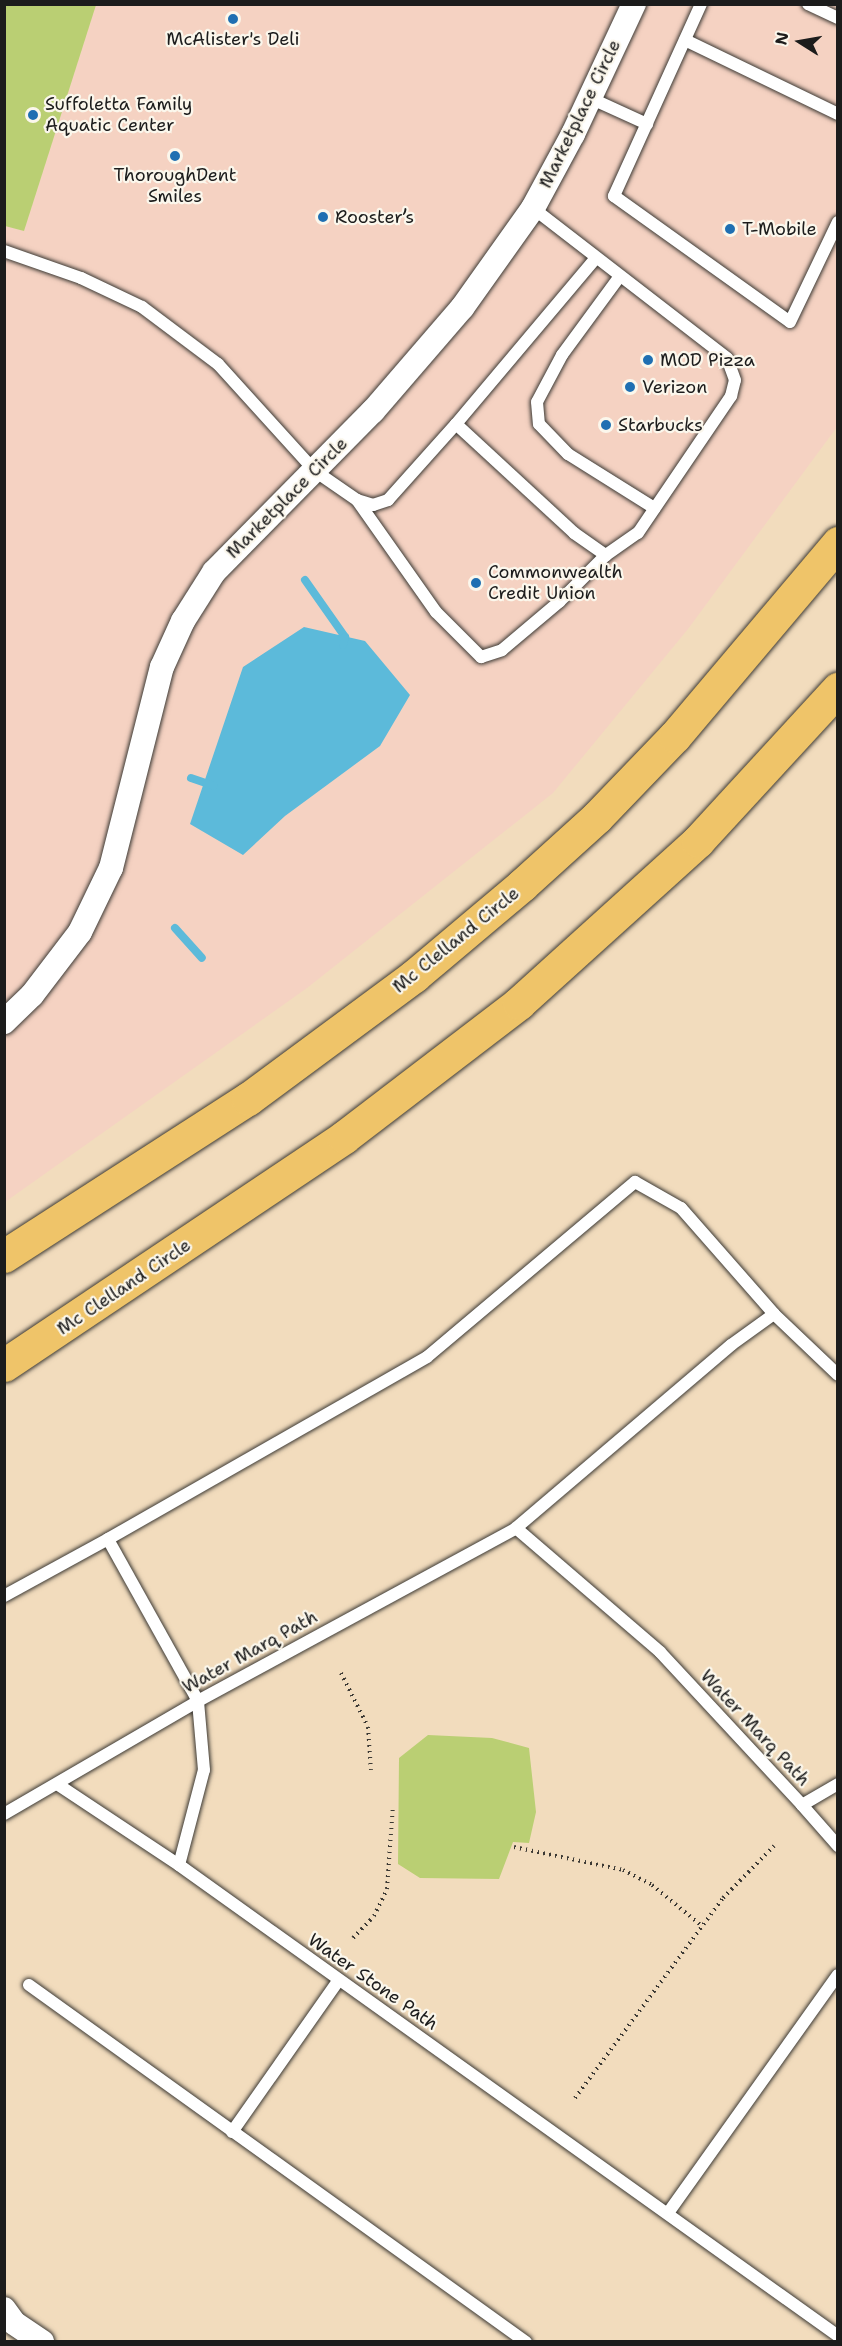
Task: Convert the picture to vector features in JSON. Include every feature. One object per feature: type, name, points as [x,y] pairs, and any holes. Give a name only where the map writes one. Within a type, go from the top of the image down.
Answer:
[{"type":"highway","name":"Mc Clelland Circle","points":[[4,1256],[248,1099],[414,976],[522,885],[597,816],[675,736],[746,657],[837,543]]},
{"type":"highway","name":"Mc Clelland Circle","points":[[4,1365],[344,1137],[519,1003],[698,841],[837,689]]},
{"type":"street","name":"Marketplace Circle","points":[[4,1022],[33,995],[80,932],[111,868],[162,667],[183,621],[214,572],[315,471],[462,308],[532,208],[590,98],[634,4]]},
{"type":"street","points":[[8,2321],[42,2342]]},
{"type":"lane","points":[[701,4],[614,196],[790,322],[837,222]]},
{"type":"lane","points":[[808,4],[837,18]]},
{"type":"lane","points":[[685,40],[837,114]]},
{"type":"lane","points":[[590,98],[647,124]]},
{"type":"lane","points":[[357,500],[424,596],[481,657],[502,650],[559,602],[606,555],[633,538],[731,396],[735,380],[727,358],[532,208]]},
{"type":"lane","points":[[4,251],[81,278],[142,307],[218,364],[315,471],[357,500],[373,506],[388,500],[456,424],[596,258]]},
{"type":"lane","points":[[620,276],[552,374],[537,402],[539,424],[568,454],[654,508]]},
{"type":"lane","points":[[456,424],[574,534],[606,555]]},
{"type":"lane","points":[[4,1596],[427,1357],[635,1182],[681,1208],[774,1314],[836,1371]]},
{"type":"lane","name":"Water Marq Path","points":[[4,1814],[198,1701],[516,1528],[731,1345],[774,1314]]},
{"type":"lane","name":"Water Marq Path","points":[[516,1528],[660,1652],[802,1805],[837,1784]]},
{"type":"lane","points":[[108,1539],[198,1701],[204,1770],[179,1865]]},
{"type":"lane","name":"Water Stone Path","points":[[57,1784],[179,1865],[837,2336]]},
{"type":"lane","points":[[802,1805],[837,1846]]},
{"type":"lane","points":[[668,2213],[837,1974]]},
{"type":"lane","points":[[232,2132],[339,1980]]},
{"type":"lane","points":[[29,1985],[526,2342]]},
{"type":"path","points":[[341,1673],[368,1727],[371,1770]]},
{"type":"path","points":[[353,1938],[374,1916],[387,1889],[393,1805]]},
{"type":"path","points":[[575,2098],[741,1876],[774,1846]]},
{"type":"path","points":[[514,1847],[623,1870],[652,1885],[702,1926]]},
{"type":"shaded area","points":[[96,5],[837,5],[837,427],[688,629],[553,793],[307,988],[5,1202],[5,226],[24,231]]},
{"type":"green space","name":"Suffoletta Family Aquatic Center","points":[[4,5],[96,5],[24,231],[5,226]]},
{"type":"green space","points":[[428,1735],[492,1738],[529,1748],[536,1812],[529,1843],[513,1842],[499,1879],[420,1878],[398,1864],[399,1758]]},
{"type":"water","points":[[304,627],[365,641],[410,695],[380,746],[285,816],[243,855],[190,824],[243,667]]},
{"type":"waterway","points":[[305,580],[345,637],[343,645]]},
{"type":"waterway","points":[[191,778],[214,786]]},
{"type":"waterway","points":[[175,928],[202,958]]},
{"type":"place","name":"McAlister's Deli","points":[[233,19]]},
{"type":"place","name":"Suffoletta Family Aquatic Center","points":[[33,115]]},
{"type":"place","name":"ThoroughDent Smiles","points":[[175,156]]},
{"type":"place","name":"Rooster’s","points":[[323,217]]},
{"type":"place","name":"T-Mobile","points":[[730,229]]},
{"type":"place","name":"MOD Pizza","points":[[648,360]]},
{"type":"place","name":"Verizon","points":[[630,387]]},
{"type":"place","name":"Starbucks","points":[[606,425]]},
{"type":"place","name":"Commonwealth Credit Union","points":[[476,583]]}]
